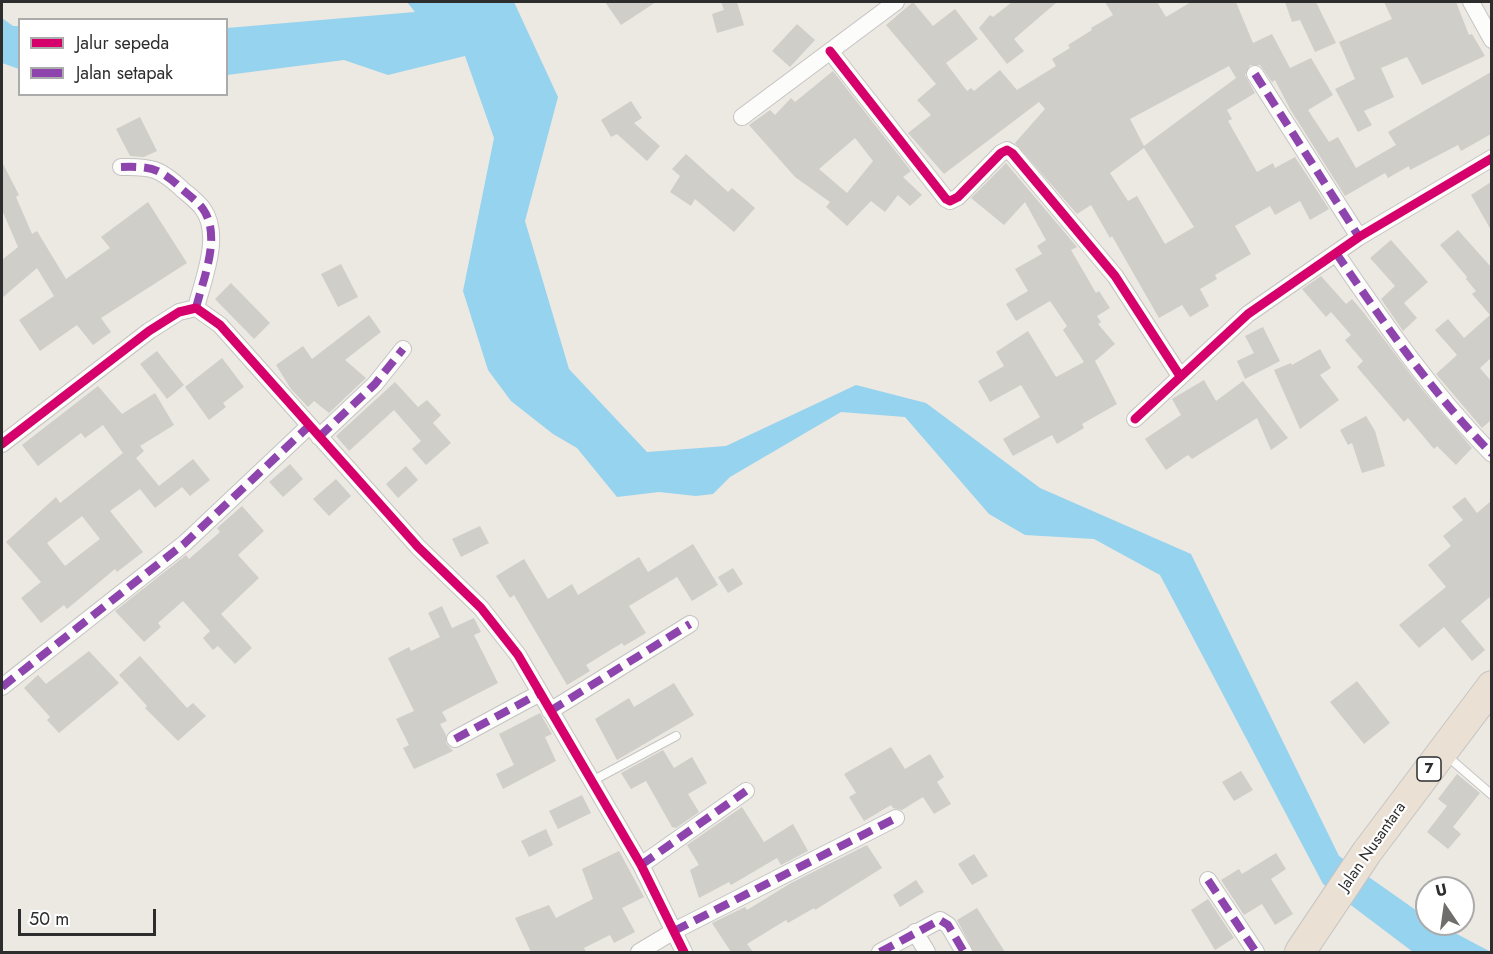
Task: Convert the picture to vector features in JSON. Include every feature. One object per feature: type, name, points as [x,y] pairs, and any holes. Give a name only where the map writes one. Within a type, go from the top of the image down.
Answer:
[{"type":"highway","name":"Jalan Nusantara","points":[[1309,941],[1367,852],[1491,686]]},
{"type":"street","points":[[742,117],[896,2]]},
{"type":"street","points":[[1471,2],[1491,40]]},
{"type":"street","points":[[830,51],[946,199],[950,201],[958,197],[1001,153],[1007,150],[1012,153],[1114,276],[1180,376]]},
{"type":"street","points":[[1256,74],[1359,237]]},
{"type":"street","points":[[1135,419],[1248,314],[1359,237],[1491,158]]},
{"type":"street","points":[[121,167],[142,166],[165,173],[202,208],[208,218],[212,229],[208,259],[196,308]]},
{"type":"street","points":[[1336,253],[1395,340],[1466,428],[1491,454]]},
{"type":"street","points":[[2,444],[149,331],[179,312],[196,308],[220,325],[406,534],[481,609],[518,655],[641,865],[684,952]]},
{"type":"street","points":[[2,687],[185,543],[314,432],[375,384],[403,349]]},
{"type":"street","points":[[550,711],[690,624]]},
{"type":"street","points":[[456,739],[540,693]]},
{"type":"street","points":[[641,865],[746,791]]},
{"type":"street","points":[[639,952],[674,931],[896,818]]},
{"type":"street","points":[[1208,880],[1256,952]]},
{"type":"street","points":[[880,952],[937,920],[945,921],[964,952]]},
{"type":"street","points":[[915,932],[927,952]]},
{"type":"lane","points":[[592,781],[676,736]]},
{"type":"lane","points":[[1443,752],[1491,795]]},
{"type":"water","points":[[407,2],[514,2],[558,97],[525,221],[569,369],[647,452],[726,446],[856,385],[926,403],[1040,488],[1191,554],[1339,856],[1415,910],[1415,936],[1461,936],[1491,952],[1413,952],[1323,884],[1160,575],[1094,539],[1025,535],[989,514],[905,417],[841,412],[730,477],[713,494],[696,496],[659,492],[617,497],[577,448],[553,434],[511,401],[488,370],[463,291],[494,138],[465,56],[388,75],[344,60],[228,75],[228,28],[415,12]]},
{"type":"water","points":[[2,18],[13,26],[18,26],[18,69],[2,63]]},
{"type":"building","points":[[605,2],[656,2],[621,25]]},
{"type":"building","points":[[721,2],[737,2],[744,25],[717,33],[712,14],[724,10]]},
{"type":"building","points":[[913,2],[933,26],[955,9],[978,39],[946,63],[967,91],[971,88],[974,91],[1000,70],[1017,90],[1056,66],[1052,59],[1070,48],[1068,45],[1092,30],[1091,28],[1113,15],[1105,2],[1157,2],[1166,17],[1191,2],[1236,2],[1253,43],[1272,34],[1290,68],[1311,58],[1333,95],[1308,110],[1329,142],[1338,137],[1356,168],[1396,145],[1388,132],[1491,72],[1491,134],[1461,151],[1458,145],[1410,170],[1409,166],[1388,178],[1385,173],[1345,196],[1290,109],[1275,80],[1272,82],[1260,65],[1250,65],[1245,75],[1255,93],[1227,110],[1232,119],[1228,121],[1257,172],[1273,163],[1275,168],[1295,157],[1329,209],[1310,220],[1300,201],[1275,215],[1270,206],[1235,226],[1251,254],[1215,275],[1217,279],[1200,289],[1209,306],[1190,317],[1182,305],[1159,318],[1112,236],[1110,238],[1091,205],[1077,214],[1015,143],[1045,109],[1039,102],[944,174],[908,133],[931,115],[917,100],[936,84],[886,25]],"holes":[[[1229,66],[1236,78],[1144,146],[1130,119]],[[1144,148],[1194,227],[1165,244],[1137,196],[1128,201],[1110,173]]]},
{"type":"building","points":[[1012,2],[1057,2],[1014,39],[1024,51],[1007,64],[979,28],[990,15],[993,17]]},
{"type":"building","points":[[1285,2],[1316,2],[1336,43],[1315,52],[1300,20],[1292,22]]},
{"type":"building","points":[[1384,2],[1456,2],[1469,35],[1472,34],[1485,56],[1422,85],[1407,57],[1381,68],[1394,97],[1364,111],[1372,125],[1358,132],[1335,89],[1355,79],[1339,42],[1392,19]]},
{"type":"building","points":[[797,24],[815,40],[790,67],[772,51]]},
{"type":"building","points":[[833,71],[911,171],[903,177],[922,195],[910,206],[898,195],[885,212],[871,201],[847,226],[826,207],[830,202],[795,177],[749,125],[770,110],[775,115],[791,98],[795,102]],"holes":[[[855,138],[873,161],[847,193],[819,169]]]},
{"type":"building","points":[[631,101],[642,118],[634,123],[660,146],[647,161],[617,134],[611,137],[601,120]]},
{"type":"building","points":[[140,117],[157,151],[144,157],[130,156],[116,129]]},
{"type":"building","points":[[686,154],[728,192],[732,188],[755,208],[734,232],[695,199],[691,206],[670,192],[680,176],[672,169]]},
{"type":"building","points":[[2,162],[19,195],[16,197],[32,234],[37,231],[66,279],[110,248],[101,237],[148,202],[187,263],[101,318],[111,332],[93,345],[77,325],[40,351],[19,320],[54,296],[37,268],[2,298],[2,260],[18,247],[2,210]]},
{"type":"building","points":[[1006,163],[1077,247],[1071,250],[1096,293],[1099,291],[1110,308],[1097,316],[1101,322],[1098,324],[1115,344],[1095,361],[1117,404],[1082,424],[1084,428],[1057,444],[1052,435],[1013,456],[1003,439],[1040,417],[1021,385],[990,402],[978,381],[1004,366],[996,352],[1028,331],[1056,377],[1084,362],[1063,330],[1067,326],[1050,301],[1016,321],[1006,304],[1028,291],[1015,269],[1042,254],[1037,246],[1046,240],[1025,202],[1004,225],[971,198]]},
{"type":"building","points":[[1491,182],[1491,230],[1471,195]]},
{"type":"building","points":[[1458,230],[1491,267],[1491,358],[1480,368],[1491,381],[1491,420],[1482,428],[1436,374],[1457,355],[1435,330],[1448,319],[1464,338],[1490,315],[1472,294],[1476,291],[1466,279],[1467,277],[1440,245]]},
{"type":"building","points":[[1391,240],[1428,282],[1404,303],[1417,318],[1403,331],[1381,299],[1395,286],[1370,258]]},
{"type":"building","points":[[341,264],[358,297],[338,307],[321,274]]},
{"type":"building","points":[[1321,276],[1346,304],[1352,299],[1421,388],[1472,448],[1456,465],[1437,446],[1434,449],[1408,418],[1404,422],[1357,367],[1363,361],[1345,340],[1351,335],[1331,312],[1326,317],[1302,289]]},
{"type":"building","points":[[231,283],[270,323],[254,339],[215,299]]},
{"type":"building","points":[[369,315],[381,332],[345,360],[366,378],[329,413],[314,401],[308,407],[291,389],[276,365],[303,346],[312,359]]},
{"type":"building","points":[[1263,327],[1280,361],[1245,379],[1237,361],[1254,353],[1245,336]]},
{"type":"building","points":[[1320,349],[1331,368],[1320,375],[1339,400],[1300,429],[1274,370],[1291,363],[1292,365]]},
{"type":"building","points":[[157,351],[184,385],[167,399],[140,364]]},
{"type":"building","points":[[222,358],[244,387],[223,403],[226,407],[209,420],[185,387]]},
{"type":"building","points":[[1204,380],[1216,401],[1243,381],[1288,438],[1271,450],[1257,418],[1192,459],[1188,455],[1166,470],[1145,439],[1181,415],[1172,399]]},
{"type":"building","points":[[395,382],[418,407],[427,400],[441,415],[433,423],[451,443],[426,465],[412,449],[421,441],[394,410],[349,451],[336,436]]},
{"type":"building","points":[[98,386],[122,414],[155,393],[174,425],[140,446],[144,451],[136,458],[159,486],[193,459],[210,480],[190,496],[182,487],[155,508],[140,489],[110,511],[143,552],[117,572],[115,569],[67,609],[64,605],[41,623],[21,598],[41,582],[6,542],[56,497],[60,503],[123,453],[103,425],[85,438],[81,433],[38,466],[22,445]],"holes":[[[82,516],[100,539],[65,566],[47,543]]]},
{"type":"building","points":[[1366,416],[1375,431],[1385,466],[1362,473],[1352,443],[1348,445],[1340,430]]},
{"type":"building","points":[[290,464],[303,479],[283,497],[269,482]]},
{"type":"building","points":[[406,466],[418,480],[398,498],[386,484]]},
{"type":"building","points":[[336,479],[351,496],[329,516],[313,499]]},
{"type":"building","points":[[1465,497],[1477,513],[1491,501],[1491,596],[1461,621],[1485,650],[1472,661],[1444,627],[1419,648],[1399,625],[1446,587],[1428,565],[1451,546],[1443,536],[1463,520],[1452,507]]},
{"type":"building","points":[[242,506],[264,531],[238,555],[259,578],[221,614],[252,648],[235,664],[218,646],[213,650],[203,638],[210,631],[183,601],[158,623],[161,627],[144,642],[115,611],[186,555],[189,559],[220,532],[217,528]]},
{"type":"building","points":[[480,526],[489,543],[461,557],[452,539]]},
{"type":"building","points":[[693,544],[718,585],[692,601],[677,577],[629,606],[646,633],[624,646],[622,643],[586,665],[590,671],[567,685],[514,595],[510,598],[496,576],[524,559],[548,599],[572,584],[578,595],[639,557],[648,572]]},
{"type":"building","points":[[733,568],[743,584],[728,593],[718,577]]},
{"type":"building","points":[[442,606],[452,628],[474,618],[481,632],[474,635],[498,683],[442,712],[447,721],[440,724],[446,735],[446,743],[453,751],[414,769],[403,748],[409,745],[396,719],[414,711],[388,658],[409,647],[411,651],[440,637],[428,613]]},
{"type":"building","points":[[89,651],[119,683],[59,733],[47,720],[50,717],[24,688],[38,675],[46,684]]},
{"type":"building","points":[[140,656],[187,708],[193,703],[206,716],[178,741],[145,708],[147,706],[119,675]]},
{"type":"building","points":[[1357,681],[1390,723],[1364,744],[1330,702]]},
{"type":"building","points":[[674,683],[694,715],[617,760],[595,719],[629,698],[634,707]]},
{"type":"building","points":[[540,713],[552,734],[545,737],[556,761],[503,789],[496,774],[514,765],[499,734]]},
{"type":"building","points":[[891,747],[905,769],[930,754],[944,777],[937,782],[951,804],[934,814],[923,797],[902,810],[893,808],[891,805],[864,821],[849,797],[856,793],[844,774]]},
{"type":"building","points":[[663,750],[674,768],[692,757],[707,783],[688,794],[699,812],[676,828],[672,827],[646,781],[631,789],[621,773]]},
{"type":"building","points":[[1241,771],[1253,790],[1234,801],[1222,782]]},
{"type":"building","points":[[1457,774],[1480,793],[1453,827],[1461,834],[1448,849],[1427,832],[1447,806],[1438,799]]},
{"type":"building","points":[[582,795],[591,813],[558,829],[549,811]]},
{"type":"building","points":[[742,807],[764,842],[793,824],[808,851],[781,865],[777,858],[731,885],[729,882],[699,898],[690,870],[699,865],[687,845]]},
{"type":"building","points":[[546,829],[553,845],[529,857],[521,841]]},
{"type":"building","points":[[867,845],[882,868],[815,910],[814,908],[788,923],[786,920],[747,944],[753,952],[731,952],[712,923],[745,907],[747,910],[791,883]]},
{"type":"building","points":[[619,851],[644,897],[622,908],[635,932],[614,943],[610,935],[584,948],[586,952],[531,952],[515,918],[549,905],[556,918],[593,899],[582,869]]},
{"type":"building","points":[[1276,853],[1286,869],[1271,879],[1293,914],[1275,925],[1262,904],[1244,915],[1221,880],[1239,869],[1242,874]]},
{"type":"building","points":[[974,854],[988,876],[972,885],[958,864]]},
{"type":"building","points":[[916,880],[924,892],[900,907],[893,895]]},
{"type":"building","points":[[1208,899],[1234,938],[1215,950],[1191,910]]},
{"type":"building","points":[[977,908],[1005,952],[974,952],[957,920]]},
{"type":"marked path","points":[[1255,74],[1359,237]]},
{"type":"marked path","points":[[121,167],[148,168],[162,173],[203,209],[211,232],[211,245],[196,308]]},
{"type":"marked path","points":[[1336,253],[1429,382],[1492,454]]},
{"type":"marked path","points":[[319,437],[375,384],[403,349]]},
{"type":"marked path","points":[[2,687],[185,543],[309,426]]},
{"type":"marked path","points":[[550,711],[690,624]]},
{"type":"marked path","points":[[455,739],[540,693]]},
{"type":"marked path","points":[[641,865],[746,791]]},
{"type":"marked path","points":[[674,931],[896,818]]},
{"type":"marked path","points":[[1208,880],[1256,952]]},
{"type":"marked path","points":[[880,952],[940,920],[948,925],[964,952]]},
{"type":"cycle path","points":[[830,51],[946,199],[950,201],[958,197],[1001,153],[1007,150],[1012,153],[1115,276],[1180,376]]},
{"type":"cycle path","points":[[1135,419],[1248,314],[1359,237],[1492,158]]},
{"type":"cycle path","points":[[2,444],[149,331],[179,312],[196,308],[220,325],[418,547],[481,608],[518,655],[641,865],[684,952]]}]
